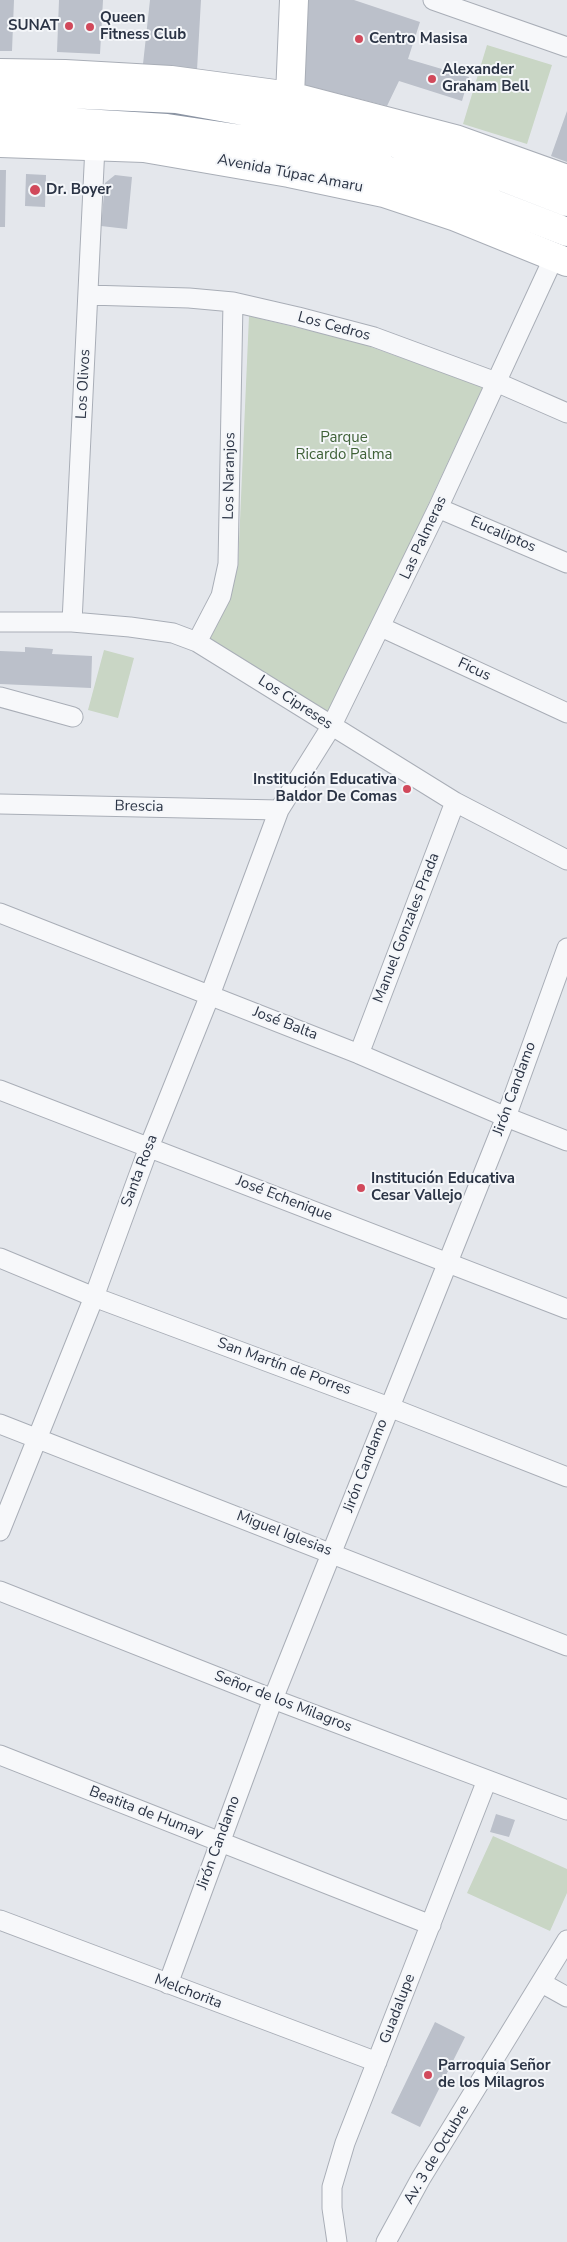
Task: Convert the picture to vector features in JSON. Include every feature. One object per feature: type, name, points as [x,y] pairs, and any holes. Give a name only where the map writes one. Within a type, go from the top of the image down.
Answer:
[{"type":"main road","points":[[290,96],[294,0]]},
{"type":"main road","points":[[0,73],[65,74],[171,80],[290,96],[455,139],[567,179]]},
{"type":"main road","points":[[0,91],[176,99],[304,122],[394,143],[505,178],[567,202]]},
{"type":"main road","name":"Avenida Túpac Amaru","points":[[0,118],[167,128],[275,144],[372,166],[461,191],[567,232]]},
{"type":"main road","name":"Avenida Túpac Amaru","points":[[0,144],[144,148],[206,158],[384,193],[456,217],[561,259]]},
{"type":"street","points":[[433,0],[567,47]]},
{"type":"street","name":"Los Olivos","points":[[72,622],[95,146]]},
{"type":"street","name":"Las Palmeras","points":[[279,810],[331,727],[438,508],[496,382],[561,259]]},
{"type":"street","name":"Los Cedros","points":[[88,295],[189,298],[233,302],[374,337],[496,382],[567,413]]},
{"type":"street","name":"Los Naranjos","points":[[197,642],[221,596],[228,564],[233,302]]},
{"type":"street","name":"Eucaliptos","points":[[438,508],[567,563]]},
{"type":"street","name":"Los Cipreses","points":[[0,622],[72,622],[130,627],[173,633],[197,642],[331,727],[455,802],[567,860]]},
{"type":"street","name":"Ficus","points":[[381,627],[567,713]]},
{"type":"street","points":[[0,697],[73,717]]},
{"type":"street","name":"Manuel Gonzales Prada","points":[[359,1054],[455,802]]},
{"type":"street","name":"Brescia","points":[[0,804],[279,810]]},
{"type":"street","name":"Santa Rosa","points":[[0,1531],[94,1297],[149,1147],[210,995],[279,810]]},
{"type":"street","name":"José Balta","points":[[0,913],[359,1054],[567,1141]]},
{"type":"street","name":"Jirón Candamo","points":[[168,1984],[273,1698],[506,1117],[567,948]]},
{"type":"street","name":"José Echenique","points":[[0,1090],[567,1309]]},
{"type":"street","name":"San Martín de Porres","points":[[0,1258],[94,1297],[389,1407],[567,1477]]},
{"type":"street","name":"Miguel Iglesias","points":[[0,1424],[567,1646]]},
{"type":"street","name":"Señor de los Milagros","points":[[0,1591],[567,1810]]},
{"type":"street","name":"Beatita de Humay","points":[[0,1755],[430,1926]]},
{"type":"street","name":"Guadalupe","points":[[337,2242],[332,2198],[336,2171],[345,2142],[487,1780]]},
{"type":"street","name":"Melchorita","points":[[0,1920],[377,2062]]},
{"type":"street","name":"Av. 3 de Octubre","points":[[386,2242],[421,2178],[567,1940]]},
{"type":"street","points":[[542,1983],[567,1997]]},
{"type":"green space","points":[[487,45],[552,65],[527,144],[463,124]]},
{"type":"green space","name":"Parque Ricardo Palma","points":[[249,316],[357,342],[483,387],[330,715],[209,640],[227,600],[238,566]]},
{"type":"green space","points":[[104,650],[134,658],[118,718],[88,710]]},
{"type":"green space","points":[[493,1836],[567,1869],[567,1893],[550,1931],[467,1893]]},
{"type":"building","points":[[0,0],[14,0],[12,51],[0,51]]},
{"type":"building","points":[[59,0],[103,0],[100,54],[57,52]]},
{"type":"building","points":[[150,0],[201,0],[197,70],[143,64]]},
{"type":"building","name":"Centro Masisa","points":[[307,0],[354,0],[420,22],[408,59],[469,77],[462,101],[399,81],[387,106],[301,84]]},
{"type":"building","points":[[567,111],[567,162],[551,156]]},
{"type":"building","points":[[0,170],[6,170],[5,227],[0,227]]},
{"type":"building","name":"Dr. Boyer","points":[[26,174],[46,175],[45,207],[25,206]]},
{"type":"building","points":[[115,175],[132,177],[127,229],[101,226],[105,183]]},
{"type":"building","points":[[25,647],[53,649],[52,654],[92,656],[91,688],[0,684],[0,651],[25,652]]},
{"type":"building","points":[[496,1814],[515,1820],[509,1837],[490,1832]]},
{"type":"building","name":"Parroquia Señor de los Milagros","points":[[435,2022],[465,2037],[420,2127],[391,2113]]},
{"type":"place","name":"SUNAT","points":[[69,26]]},
{"type":"place","name":"Queen Fitness Club","points":[[90,27]]},
{"type":"place","name":"Centro Masisa","points":[[359,39]]},
{"type":"place","name":"Alexander Graham Bell","points":[[432,79]]},
{"type":"place","name":"Dr. Boyer","points":[[35,190]]},
{"type":"place","name":"Institución Educativa Baldor De Comas","points":[[407,789]]},
{"type":"place","name":"Institución Educativa Cesar Vallejo","points":[[361,1188]]},
{"type":"place","name":"Parroquia Señor de los Milagros","points":[[428,2075]]}]
